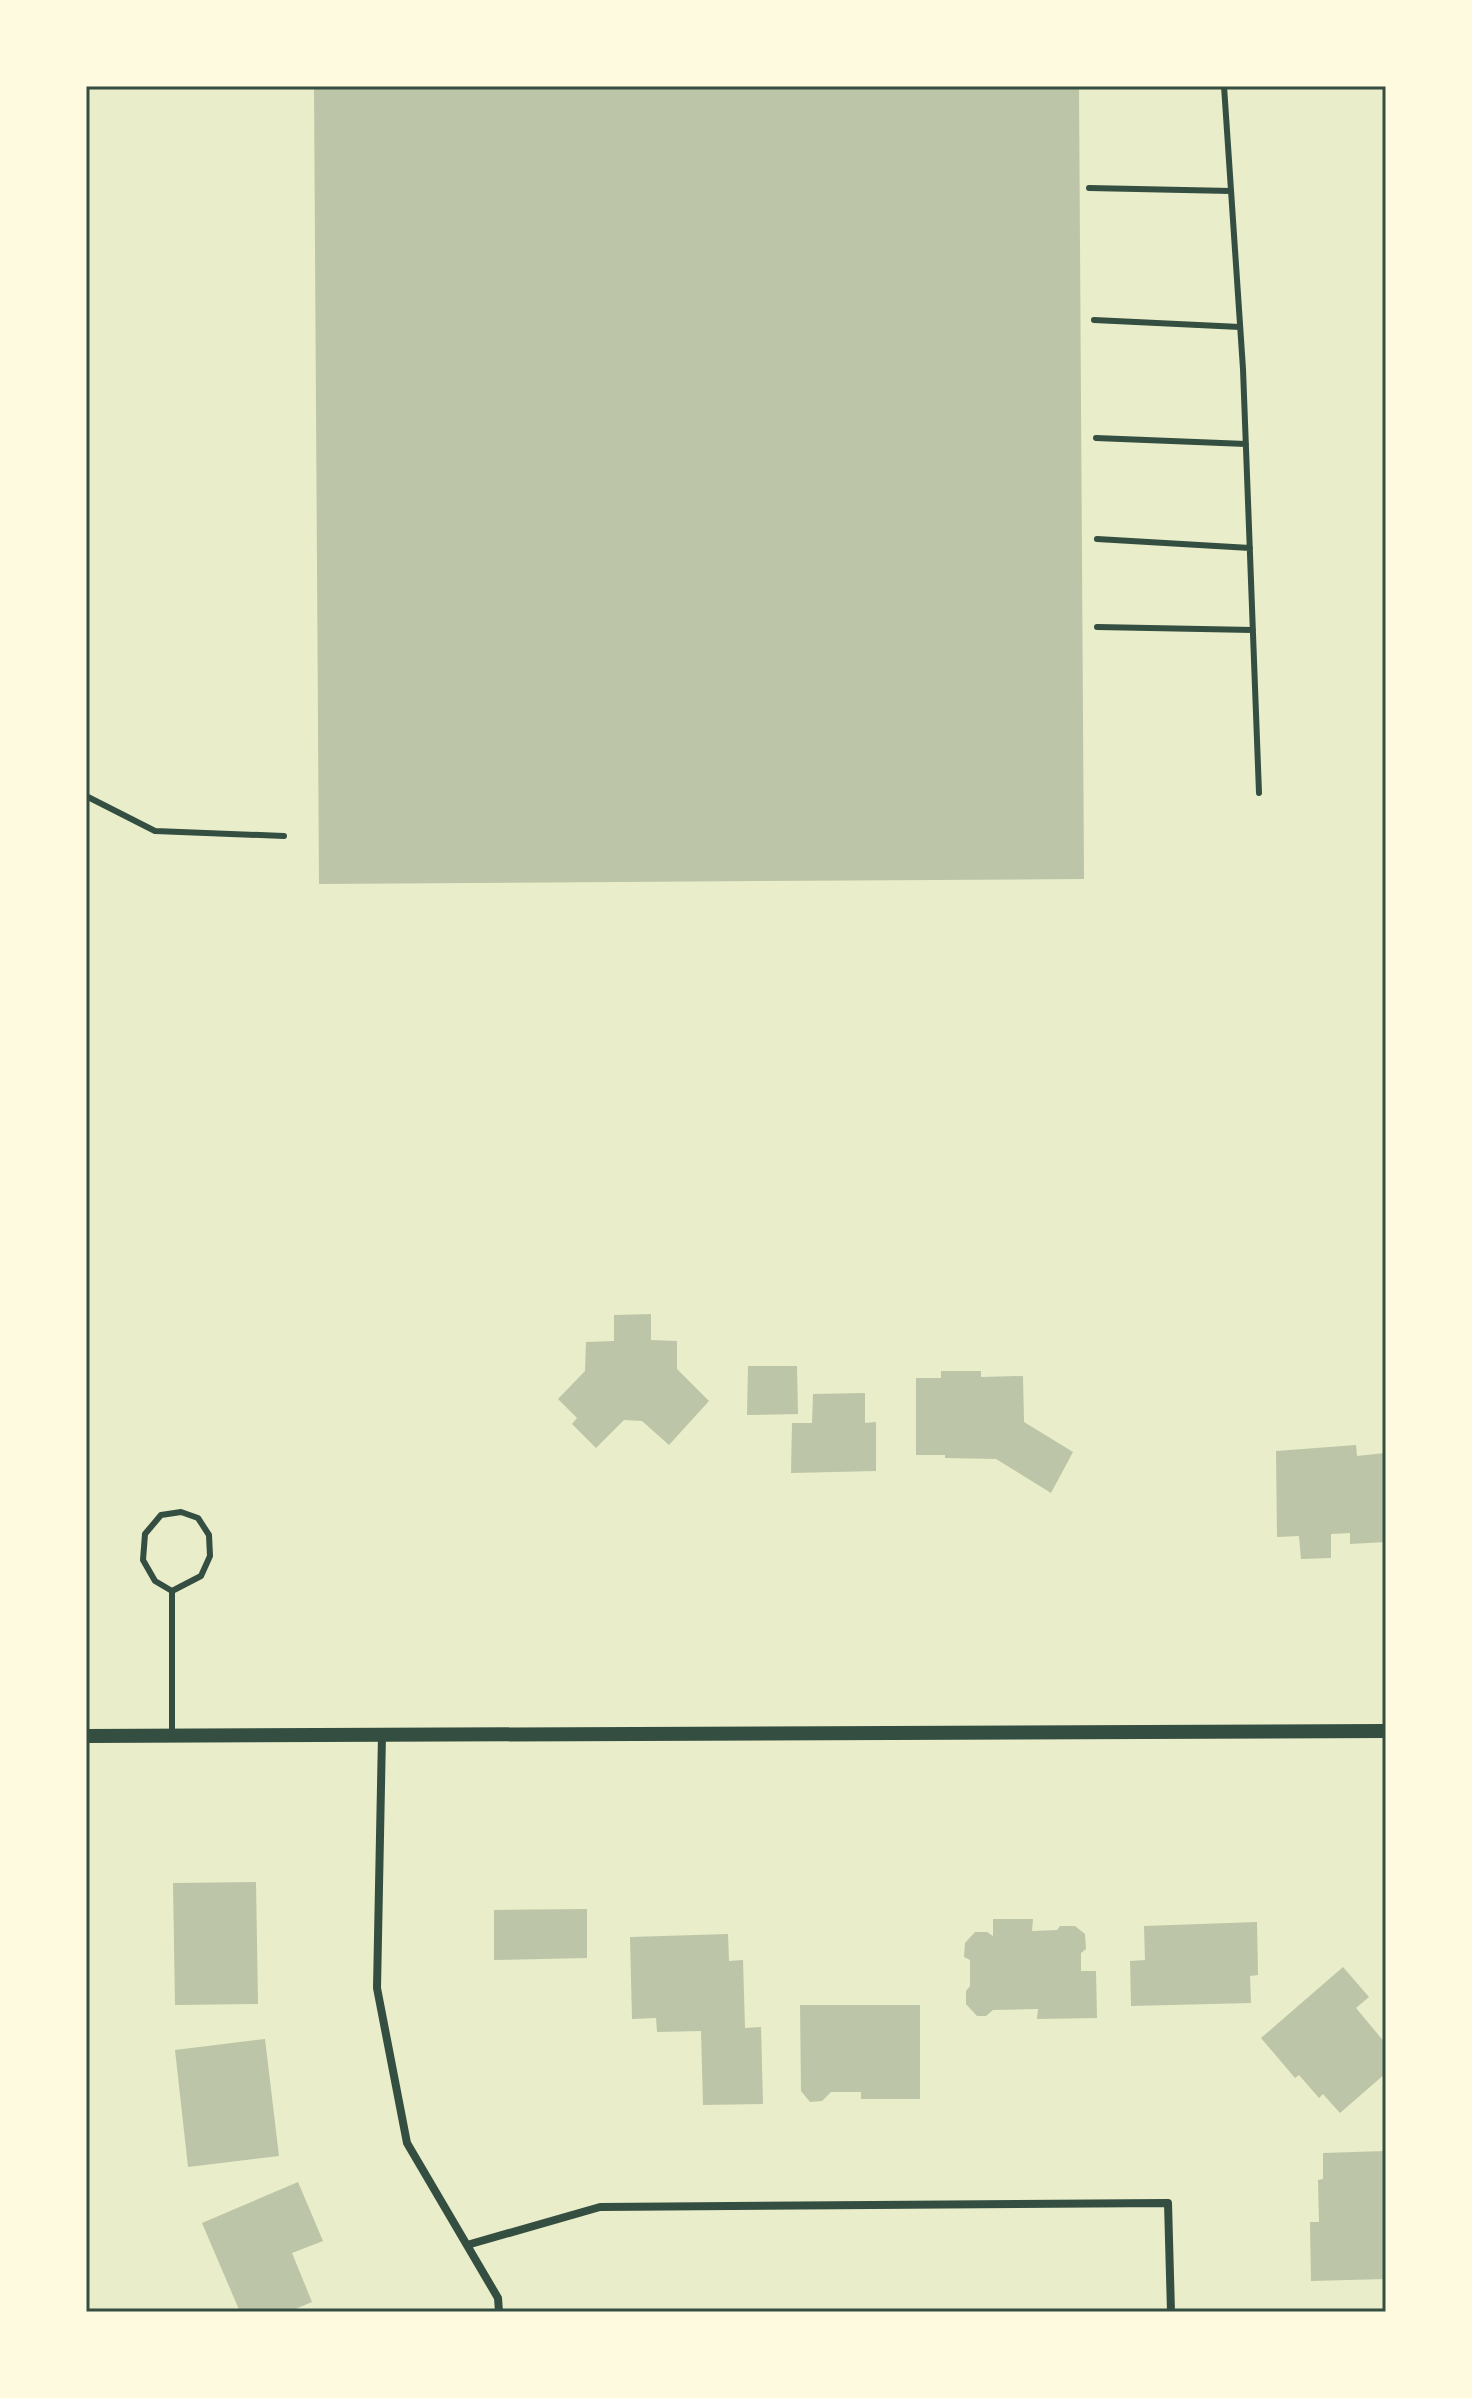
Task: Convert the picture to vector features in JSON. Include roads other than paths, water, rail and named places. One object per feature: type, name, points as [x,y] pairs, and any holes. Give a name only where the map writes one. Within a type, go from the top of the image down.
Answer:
[{"type":"street","points":[[86,1736],[1386,1731]]},
{"type":"street","points":[[382,1735],[377,1988],[407,2143],[498,2298],[499,2312]]},
{"type":"street","points":[[467,2245],[600,2207],[1168,2203],[1171,2312]]},
{"type":"lane","points":[[1224,86],[1246,444],[1259,793]]},
{"type":"lane","points":[[1089,188],[1231,191]]},
{"type":"lane","points":[[1094,320],[1240,327]]},
{"type":"lane","points":[[1096,438],[1246,444]]},
{"type":"lane","points":[[1097,539],[1250,548]]},
{"type":"lane","points":[[1097,627],[1253,630]]},
{"type":"lane","points":[[86,796],[155,831],[284,836]]},
{"type":"lane","points":[[181,1512],[198,1518],[209,1535],[210,1556],[201,1576],[172,1591],[155,1581],[143,1560],[145,1534],[161,1515],[181,1512]]},
{"type":"lane","points":[[172,1591],[172,1736]]}]
